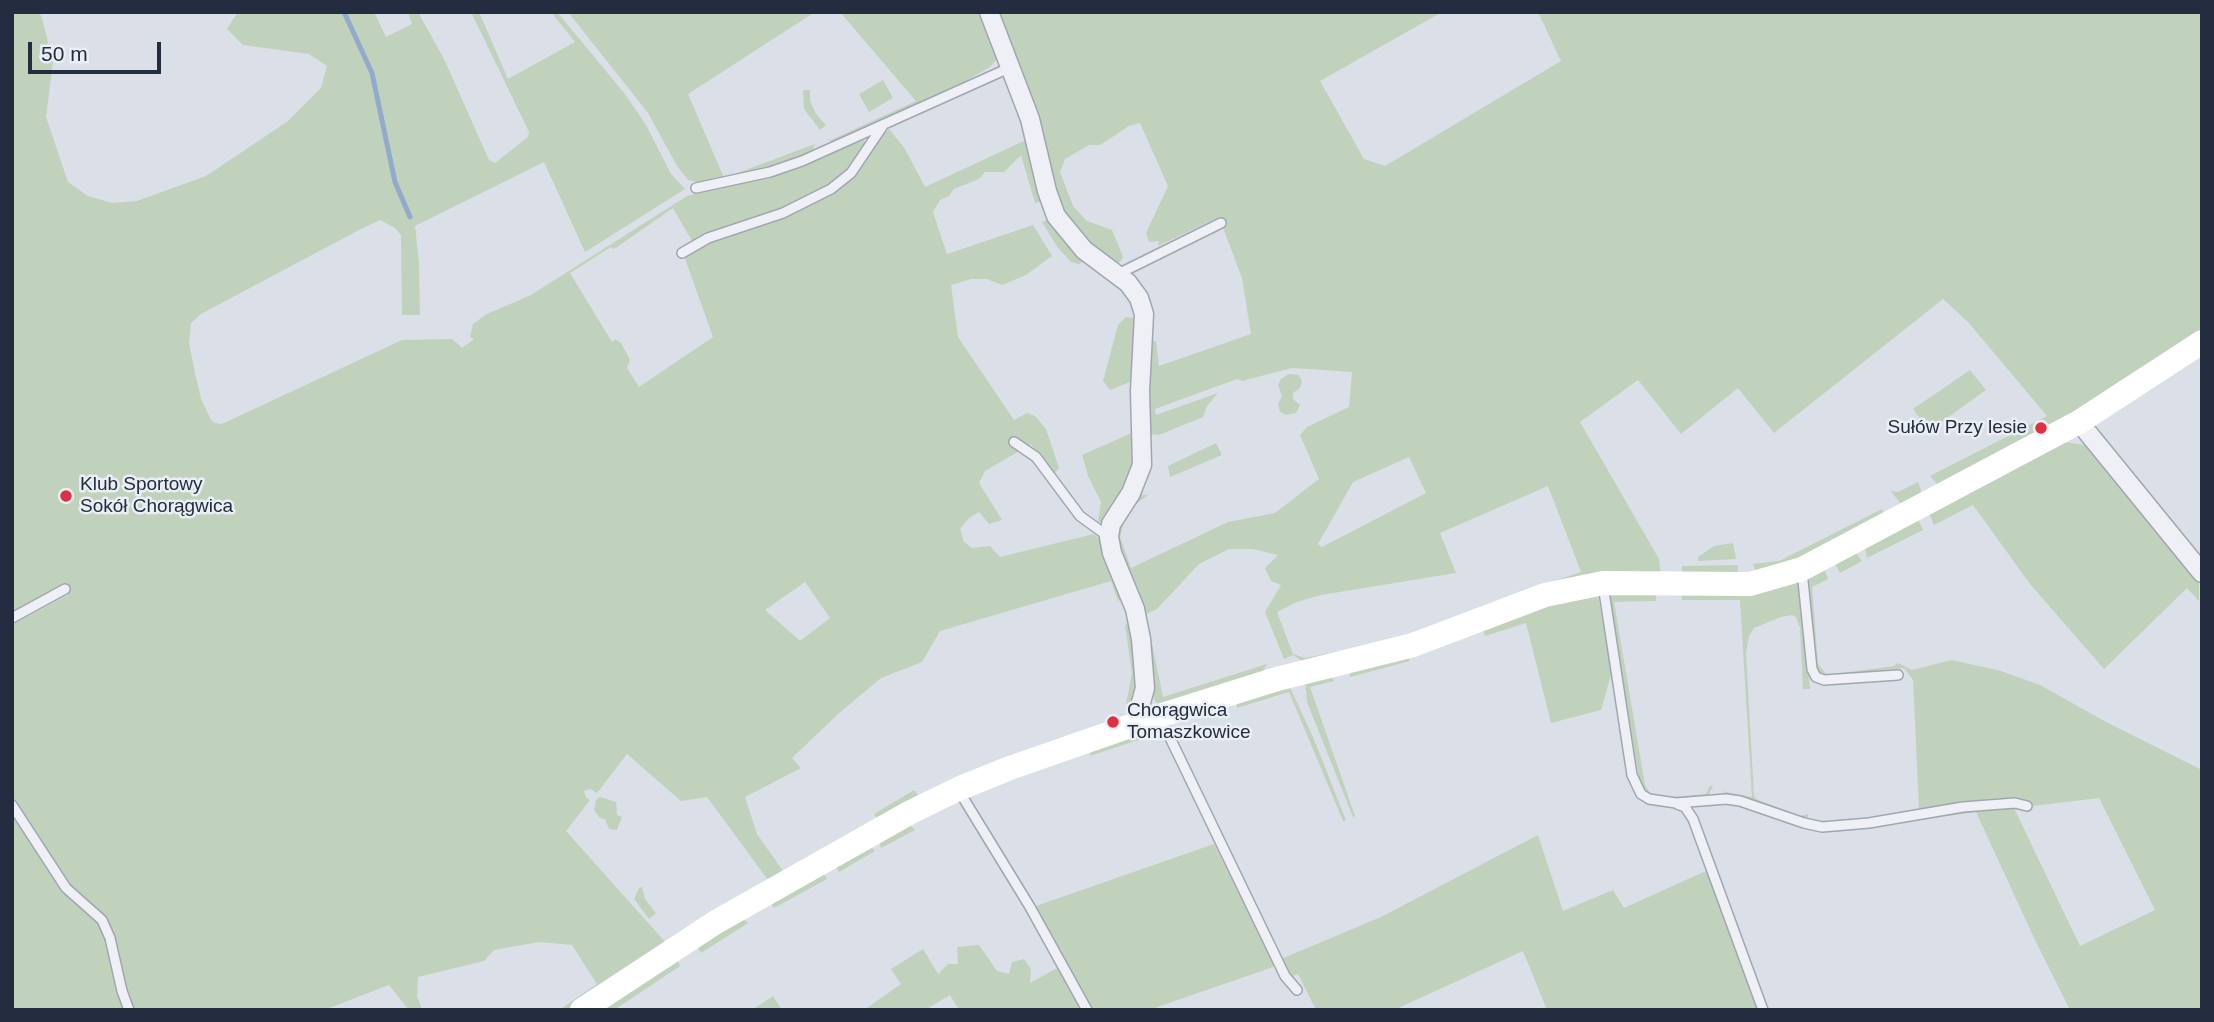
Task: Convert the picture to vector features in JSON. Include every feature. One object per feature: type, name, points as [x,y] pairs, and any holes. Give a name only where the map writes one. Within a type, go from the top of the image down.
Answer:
[{"type":"street","points":[[989,12],[1030,119],[1047,191],[1056,216],[1084,250],[1128,283],[1139,298],[1144,314],[1140,391],[1143,449],[1138,479],[1111,524],[1109,537],[1112,553],[1135,609],[1141,639],[1145,688],[1135,724]]},
{"type":"street","points":[[582,1010],[716,922],[909,813],[958,789],[1159,716],[1293,674],[1413,645],[1545,595],[1602,583],[1750,584],[1802,569],[2079,422],[2202,342]]},
{"type":"street","points":[[2079,422],[2202,573]]},
{"type":"lane","points":[[696,188],[770,172],[802,161],[1009,68]]},
{"type":"lane","points":[[682,253],[708,238],[783,213],[831,189],[851,173],[883,126]]},
{"type":"lane","points":[[1118,274],[1221,223]]},
{"type":"lane","points":[[1014,442],[1036,457],[1080,516],[1109,537]]},
{"type":"lane","points":[[1802,569],[1812,669],[1816,677],[1824,680],[1898,675]]},
{"type":"lane","points":[[1602,583],[1632,775],[1641,793],[1649,799],[1685,807],[1693,819],[1763,1010]]},
{"type":"lane","points":[[12,618],[65,589]]},
{"type":"lane","points":[[1159,716],[1285,976],[1297,990]]},
{"type":"lane","points":[[958,789],[1030,906],[1087,1010]]},
{"type":"lane","points":[[1675,803],[1726,799],[1740,801],[1804,824],[1830,827],[1973,806],[2015,803],[2026,806]]},
{"type":"lane","points":[[12,805],[60,880],[102,920],[110,938],[129,1010]]},
{"type":"green space","points":[[12,12],[39,12],[42,18],[53,62],[46,117],[68,182],[88,196],[112,203],[137,201],[206,176],[288,121],[321,88],[327,66],[309,54],[243,45],[227,29],[238,12],[374,12],[386,37],[412,24],[408,12],[418,12],[445,61],[489,160],[495,163],[528,137],[529,132],[471,12],[479,12],[508,79],[575,42],[551,12],[557,12],[625,94],[646,125],[671,174],[685,189],[585,252],[544,162],[415,226],[420,315],[402,315],[401,235],[395,228],[380,220],[359,230],[201,314],[191,323],[189,343],[201,399],[211,420],[222,424],[402,340],[452,339],[462,348],[474,339],[470,337],[473,324],[487,314],[531,295],[687,196],[797,166],[864,140],[866,144],[847,170],[820,191],[795,203],[716,229],[692,241],[673,208],[614,249],[611,247],[570,273],[612,342],[615,339],[621,343],[630,360],[627,368],[639,387],[713,337],[684,256],[717,238],[777,220],[830,194],[852,178],[889,129],[905,149],[925,187],[1028,139],[1042,201],[1035,203],[1021,155],[1004,172],[985,172],[979,179],[954,189],[949,196],[940,200],[933,212],[947,254],[1033,225],[1052,256],[1026,275],[1002,285],[987,279],[971,279],[951,285],[958,337],[1014,420],[1027,413],[1035,416],[1046,429],[1059,468],[1054,474],[1031,444],[985,471],[979,483],[1002,520],[989,524],[979,512],[969,518],[960,529],[964,542],[972,548],[990,546],[1000,557],[1094,534],[1102,541],[1122,599],[1118,601],[1111,581],[940,631],[922,662],[881,678],[792,758],[801,768],[745,797],[757,834],[783,871],[768,880],[707,797],[681,801],[627,754],[597,793],[590,789],[584,791],[586,798],[590,800],[566,831],[667,944],[571,1010],[559,1010],[597,984],[572,945],[539,942],[494,950],[484,961],[418,977],[417,996],[422,1010],[409,1010],[389,985],[324,1010],[133,1010],[130,1003],[126,1010],[12,1010],[12,625],[68,595],[61,584],[12,613]],"holes":[[[805,582],[830,618],[800,641],[765,610]]]},
{"type":"green space","points":[[568,12],[815,12],[688,94],[724,178],[815,144],[811,153],[767,169],[703,183],[688,180],[677,166],[648,113]]},
{"type":"green space","points":[[840,12],[984,12],[997,59],[990,67],[919,106],[833,142],[825,138],[831,140],[916,101]]},
{"type":"green space","points":[[998,12],[1442,12],[1320,81],[1364,159],[1385,166],[1561,61],[1538,12],[2202,12],[2202,332],[2090,404],[1940,488],[1930,476],[2047,416],[1968,322],[1943,299],[1774,433],[1738,388],[1681,434],[1638,380],[1580,422],[1659,559],[1661,575],[1539,586],[1581,572],[1548,486],[1440,533],[1456,573],[1321,595],[1297,602],[1277,612],[1293,654],[1305,658],[1385,642],[1305,663],[1293,655],[1284,659],[1265,612],[1281,585],[1271,581],[1265,568],[1278,555],[1253,549],[1229,549],[1199,564],[1157,609],[1146,614],[1163,697],[1267,664],[1263,671],[1158,705],[1154,699],[1142,615],[1116,539],[1118,525],[1139,495],[1148,495],[1136,504],[1123,525],[1120,537],[1131,568],[1228,522],[1275,513],[1319,479],[1300,435],[1307,427],[1349,407],[1352,372],[1292,368],[1242,381],[1237,379],[1155,409],[1156,415],[1218,393],[1207,406],[1203,417],[1159,435],[1148,434],[1146,395],[1151,341],[1156,341],[1159,366],[1251,334],[1242,278],[1219,217],[1158,246],[1159,241],[1149,242],[1146,233],[1168,186],[1140,123],[1129,126],[1100,145],[1089,145],[1065,159],[1060,172],[1073,206],[1087,221],[1112,230],[1123,257],[1120,262],[1113,262],[1076,233],[1063,216]],"holes":[[[1409,457],[1426,493],[1322,547],[1318,544],[1353,482]]]},
{"type":"green space","points":[[883,80],[893,98],[869,112],[859,94]]},
{"type":"green space","points":[[803,90],[810,90],[810,101],[816,114],[826,125],[820,130],[804,109]]},
{"type":"green space","points":[[1047,220],[1086,260],[1079,264],[1071,262],[1058,248],[1042,222]]},
{"type":"green space","points":[[1126,317],[1134,318],[1132,381],[1110,390],[1103,381],[1118,325]]},
{"type":"green space","points":[[1970,370],[1986,390],[1929,431],[1913,409]]},
{"type":"green space","points":[[1289,374],[1299,375],[1302,381],[1300,388],[1293,393],[1293,399],[1300,405],[1296,413],[1286,415],[1280,412],[1278,404],[1282,396],[1278,385],[1281,379]]},
{"type":"green space","points":[[1134,432],[1135,469],[1108,522],[1098,522],[1101,502],[1088,476],[1082,455]]},
{"type":"green space","points":[[2063,442],[2086,445],[2096,454],[2199,581],[2199,601],[2187,588],[2104,669],[2030,584],[1973,505],[1934,525],[1928,511]]},
{"type":"green space","points":[[1216,443],[1222,455],[1170,477],[1168,466]]},
{"type":"green space","points":[[1918,482],[1923,497],[1903,507],[1891,491],[1898,492]]},
{"type":"green space","points":[[1882,509],[1886,516],[1822,551],[1757,574],[1753,564],[1779,561]]},
{"type":"green space","points":[[1918,519],[1923,530],[1867,558],[1865,548]]},
{"type":"green space","points":[[1733,543],[1736,559],[1698,561],[1698,557],[1714,546]]},
{"type":"green space","points":[[1856,553],[1862,561],[1840,573],[1834,562]]},
{"type":"green space","points":[[1738,565],[1738,577],[1682,577],[1682,566]]},
{"type":"green space","points":[[1824,568],[1828,579],[1812,587],[1818,664],[1827,675],[1894,666],[1898,663],[1912,670],[1952,660],[2001,671],[2040,685],[2202,770],[2202,1010],[2070,1010],[1976,812],[1836,832],[1814,831],[1791,824],[1836,831],[1966,810],[2014,808],[2080,946],[2155,910],[2099,798],[2033,806],[2009,798],[1987,799],[1841,823],[1827,824],[1811,822],[1725,796],[1723,786],[1725,792],[1752,797],[1740,600],[1682,600],[1682,591],[1794,581],[1799,585],[1810,689],[1803,689],[1800,628],[1796,617],[1781,617],[1754,628],[1749,636],[1746,653],[1756,799],[1800,816],[1808,814],[1808,818],[1829,822],[1846,822],[1919,810],[1913,680],[1904,668],[1824,676],[1815,666],[1809,580],[1811,573]]},
{"type":"green space","points":[[1614,590],[1656,591],[1656,601],[1614,602],[1645,785],[1650,793],[1661,798],[1706,794],[1710,786],[1713,786],[1708,796],[1662,799],[1651,796],[1640,784],[1609,600]]},
{"type":"green space","points":[[1598,596],[1612,671],[1601,710],[1551,723],[1526,623],[1485,636],[1482,626],[1540,604]]},
{"type":"green space","points":[[1133,622],[1139,681],[1134,705],[1126,704],[1132,673],[1125,625]]},
{"type":"green space","points":[[1406,654],[1410,661],[1350,677],[1350,667]]},
{"type":"green space","points":[[1330,673],[1334,681],[1310,687],[1355,816],[1353,817],[1307,702],[1305,679]]},
{"type":"green space","points":[[1288,683],[1346,820],[1343,821],[1289,692],[1237,708],[1237,704]]},
{"type":"green space","points":[[1157,728],[1159,733],[1090,756],[1091,748]]},
{"type":"green space","points":[[914,790],[918,795],[878,819],[874,814]]},
{"type":"green space","points":[[600,797],[616,802],[617,815],[622,817],[617,830],[609,829],[605,819],[600,818],[594,810],[596,800]]},
{"type":"green space","points":[[908,823],[915,830],[881,848],[879,842]]},
{"type":"green space","points":[[1538,835],[1563,911],[1613,890],[1624,908],[1708,870],[1760,1010],[1547,1010],[1523,951],[1394,1010],[1316,1010],[1298,974],[1290,977],[1281,959],[1381,917]]},
{"type":"green space","points":[[1214,844],[1274,961],[1273,967],[1149,1010],[1090,1010],[1036,906]]},
{"type":"green space","points":[[872,848],[875,851],[839,872],[833,863]]},
{"type":"green space","points":[[823,873],[827,879],[774,908],[769,899]]},
{"type":"green space","points":[[642,887],[645,899],[656,913],[649,919],[634,899]]},
{"type":"green space","points":[[740,916],[748,923],[701,953],[695,943]]},
{"type":"green space","points":[[979,945],[997,971],[1009,974],[1012,962],[1024,959],[1031,969],[1030,983],[1059,967],[1082,1010],[959,1010],[950,995],[925,1010],[864,1010],[901,984],[891,969],[923,949],[938,974],[948,964],[958,964],[957,947]]},
{"type":"green space","points":[[675,956],[680,966],[614,1010],[601,1010]]},
{"type":"green space","points":[[773,996],[782,1010],[752,1010]]},
{"type":"waterway","points":[[344,12],[372,73],[395,182],[410,217]]},
{"type":"place","name":"Sułów Przy lesie","points":[[2041,428]]},
{"type":"place","name":"Klub Sportowy Sokół Chorągwica","points":[[66,496]]},
{"type":"place","name":"Chorągwica Tomaszkowice","points":[[1113,722]]}]
